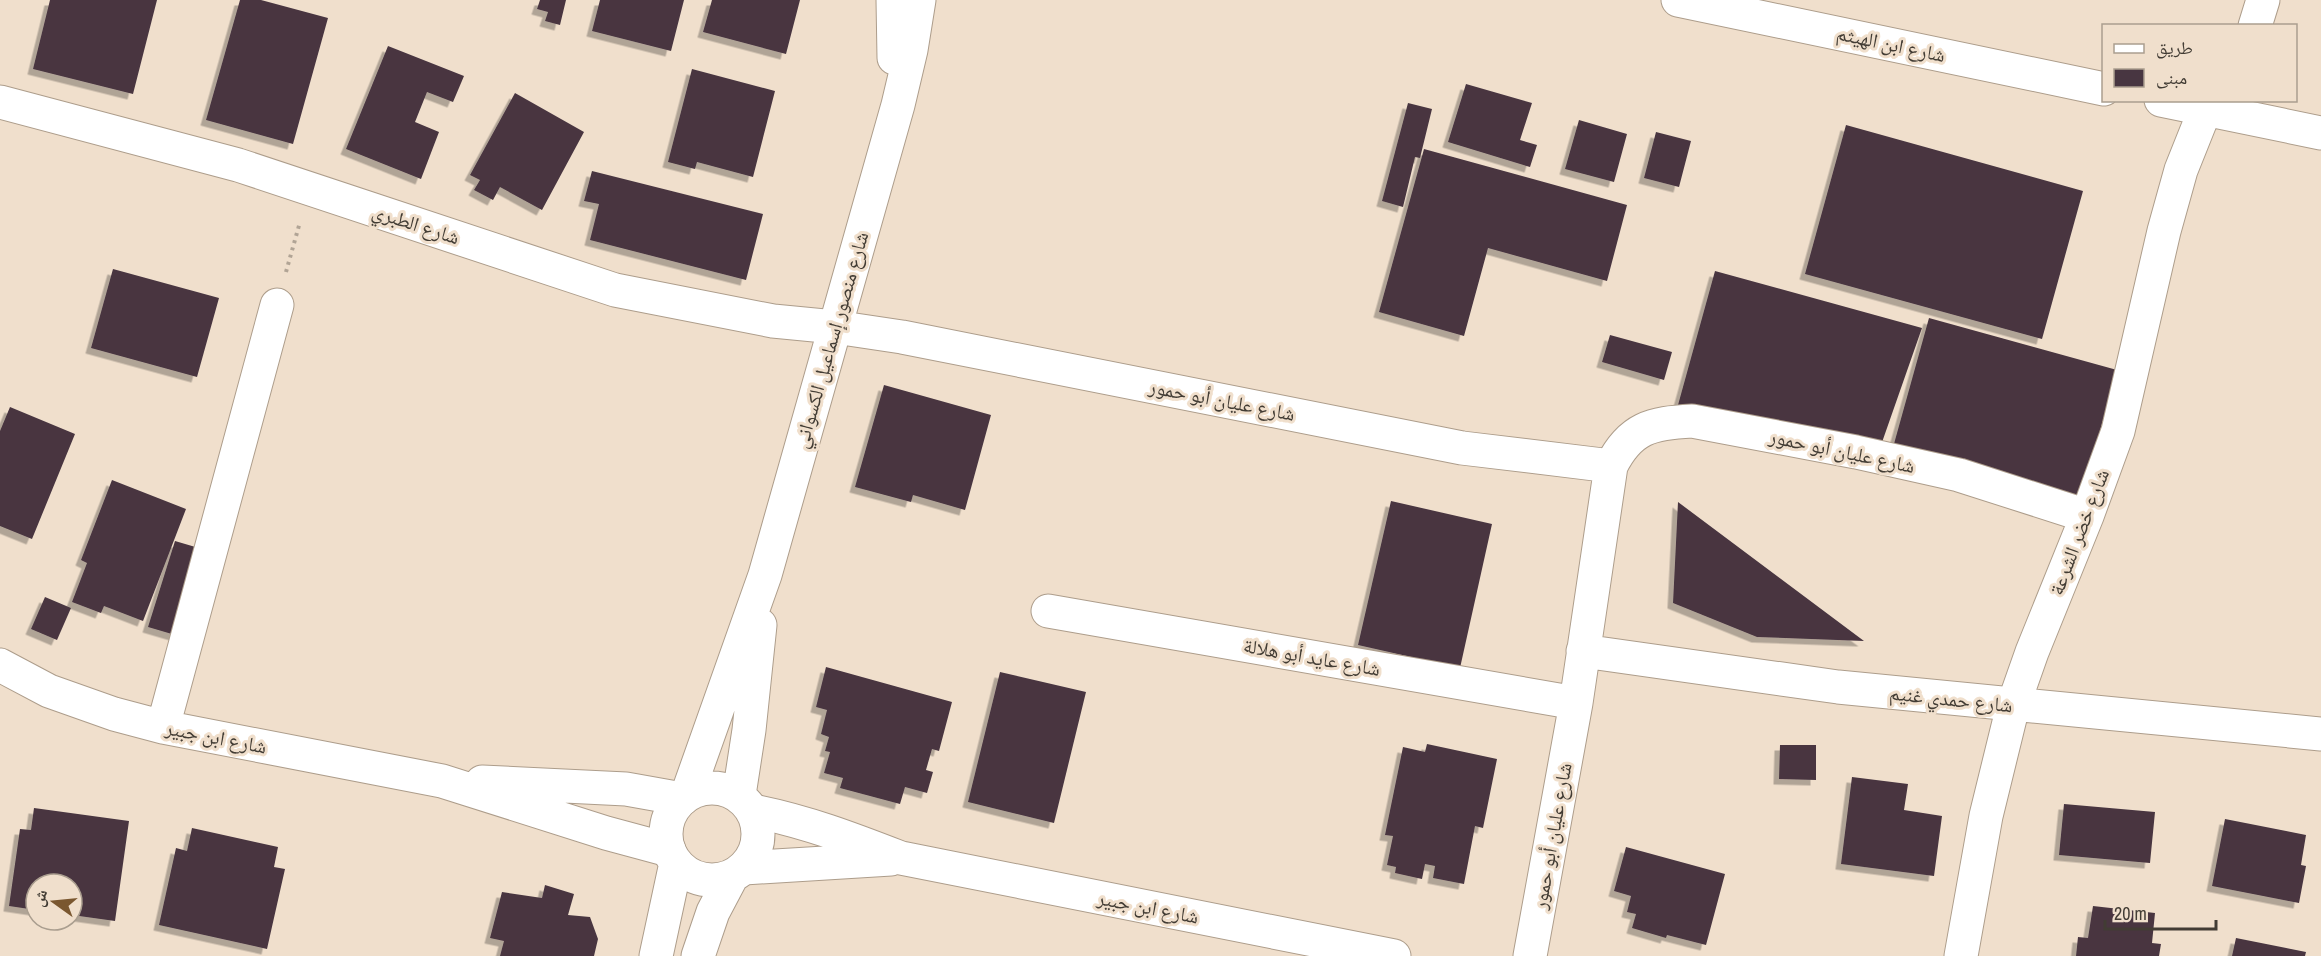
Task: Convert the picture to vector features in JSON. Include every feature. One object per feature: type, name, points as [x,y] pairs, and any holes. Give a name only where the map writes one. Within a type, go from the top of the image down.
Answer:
[{"type":"street","name":"شارع منصور إسماعيل الكسواني","points":[[893,0],[894,72],[898,105]]},
{"type":"street","name":"شارع منصور إسماعيل الكسواني","points":[[684,797],[765,575],[898,105],[911,50],[919,0]]},
{"type":"street","name":"شارع ابن الهيثم","points":[[1678,0],[2102,89]]},
{"type":"street","points":[[2256,24],[2263,0]]},
{"type":"street","name":"شارع الطبري","points":[[0,102],[238,165],[615,290],[773,321],[835,327]]},
{"type":"street","points":[[2180,102],[2208,105],[2321,133]]},
{"type":"street","name":"شارع خضر الشرعة","points":[[1961,956],[1986,816],[2013,706],[2118,431],[2175,190],[2208,105]]},
{"type":"street","points":[[163,727],[277,304]]},
{"type":"street","name":"شارع عليان أبو حمور","points":[[835,327],[925,341],[1462,448],[1611,466]]},
{"type":"street","name":"شارع عليان أبو حمور","points":[[1530,956],[1576,704],[1611,466],[1620,447],[1648,427],[1692,421],[1844,450],[1959,476],[2087,516]]},
{"type":"street","name":"شارع منصور إسماعيل الكسواني","points":[[746,803],[749,730],[765,575]]},
{"type":"street","name":"شارع عايد أبو هلالة","points":[[1048,611],[1576,704]]},
{"type":"street","name":"شارع حمدي غنيم","points":[[1583,651],[1827,686],[2013,706],[2321,734]]},
{"type":"street","name":"شارع ابن جبير","points":[[0,665],[49,691],[114,714],[163,727],[442,781],[672,856]]},
{"type":"street","name":"شارع ابن جبير","points":[[442,781],[626,789],[684,797]]},
{"type":"street","points":[[698,956],[713,912],[738,872],[754,856],[758,841],[758,825],[746,803],[726,789],[713,787],[699,789],[684,797],[672,810],[667,822],[666,836],[672,856],[687,873],[702,879],[717,881],[738,872]]},
{"type":"street","name":"شارع ابن جبير","points":[[746,803],[829,830],[901,858],[1394,956]]},
{"type":"street","points":[[656,956],[672,856]]},
{"type":"street","name":"شارع ابن جبير","points":[[738,872],[901,858]]},
{"type":"path","points":[[277,304],[309,189]]},
{"type":"building","points":[[50,0],[157,0],[133,94],[33,69]]},
{"type":"building","points":[[240,0],[261,0],[328,18],[293,144],[206,120]]},
{"type":"building","points":[[540,0],[566,0],[560,25],[545,21],[548,12],[537,9]]},
{"type":"building","points":[[600,0],[684,0],[671,51],[592,31]]},
{"type":"building","points":[[712,0],[800,0],[786,54],[703,32]]},
{"type":"building","points":[[388,46],[464,76],[453,102],[427,92],[415,122],[439,132],[421,179],[346,149]]},
{"type":"building","points":[[692,69],[775,91],[753,177],[697,162],[695,169],[668,162]]},
{"type":"building","points":[[1466,84],[1532,103],[1520,140],[1537,145],[1530,167],[1448,142]]},
{"type":"building","points":[[515,93],[584,132],[542,210],[500,187],[493,200],[474,190],[480,180],[470,175]]},
{"type":"building","points":[[1408,103],[1432,109],[1420,158],[1415,157],[1403,207],[1382,201]]},
{"type":"building","points":[[1579,120],[1627,134],[1614,182],[1565,169]]},
{"type":"building","points":[[1846,125],[2083,191],[2042,339],[1805,274]]},
{"type":"building","points":[[1656,132],[1691,141],[1679,187],[1644,178]]},
{"type":"building","points":[[1424,149],[1627,205],[1607,281],[1488,248],[1464,336],[1379,312]]},
{"type":"building","points":[[592,171],[763,214],[746,280],[590,240],[599,204],[584,201]]},
{"type":"building","points":[[113,269],[219,298],[197,377],[91,348]]},
{"type":"building","points":[[1715,271],[1922,328],[1880,448],[1678,405]]},
{"type":"building","points":[[1929,318],[2117,370],[2080,503],[1892,451]]},
{"type":"building","points":[[1610,335],[1672,352],[1664,380],[1602,362]]},
{"type":"building","points":[[884,385],[991,415],[965,510],[913,495],[911,502],[855,487]]},
{"type":"building","points":[[10,407],[75,434],[32,539],[0,526],[0,431]]},
{"type":"building","points":[[112,480],[186,509],[143,621],[104,606],[101,613],[72,602],[87,563],[81,560]]},
{"type":"building","points":[[1391,501],[1492,524],[1460,668],[1358,645]]},
{"type":"building","points":[[1678,502],[1864,641],[1757,637],[1673,603]]},
{"type":"building","points":[[175,541],[209,551],[182,637],[148,627]]},
{"type":"building","points":[[45,597],[71,608],[57,640],[31,629]]},
{"type":"building","points":[[826,667],[952,702],[939,751],[932,749],[926,770],[933,772],[927,793],[905,787],[900,804],[840,788],[843,778],[824,773],[830,752],[825,751],[829,737],[821,734],[827,710],[816,707]]},
{"type":"building","points":[[1000,672],[1086,692],[1054,823],[968,802]]},
{"type":"building","points":[[1427,744],[1497,759],[1483,828],[1475,826],[1464,884],[1433,878],[1435,866],[1425,864],[1422,879],[1395,873],[1396,867],[1387,865],[1393,836],[1385,835],[1403,747],[1425,752]]},
{"type":"building","points":[[1780,745],[1816,745],[1816,780],[1779,779]]},
{"type":"building","points":[[1852,777],[1908,784],[1904,810],[1942,816],[1934,876],[1841,864]]},
{"type":"building","points":[[2064,804],[2155,812],[2150,863],[2059,855]]},
{"type":"building","points":[[34,808],[129,821],[115,921],[84,917],[84,872],[24,872],[24,908],[9,906],[20,829],[31,830]]},
{"type":"building","points":[[2225,819],[2306,835],[2301,865],[2306,866],[2299,903],[2212,886]]},
{"type":"building","points":[[192,828],[278,847],[274,867],[285,869],[267,949],[159,925],[176,848],[187,851]]},
{"type":"building","points":[[1626,847],[1725,874],[1706,945],[1667,935],[1666,938],[1632,928],[1636,914],[1627,912],[1631,896],[1614,891]]},
{"type":"building","points":[[545,885],[574,894],[568,915],[590,917],[598,939],[594,956],[500,956],[504,941],[490,938],[502,892],[542,898]]},
{"type":"building","points":[[2093,906],[2155,913],[2152,943],[2161,944],[2159,956],[2076,956],[2078,937],[2088,938]]},
{"type":"building","points":[[2236,938],[2306,952],[2305,956],[2232,956]]}]
